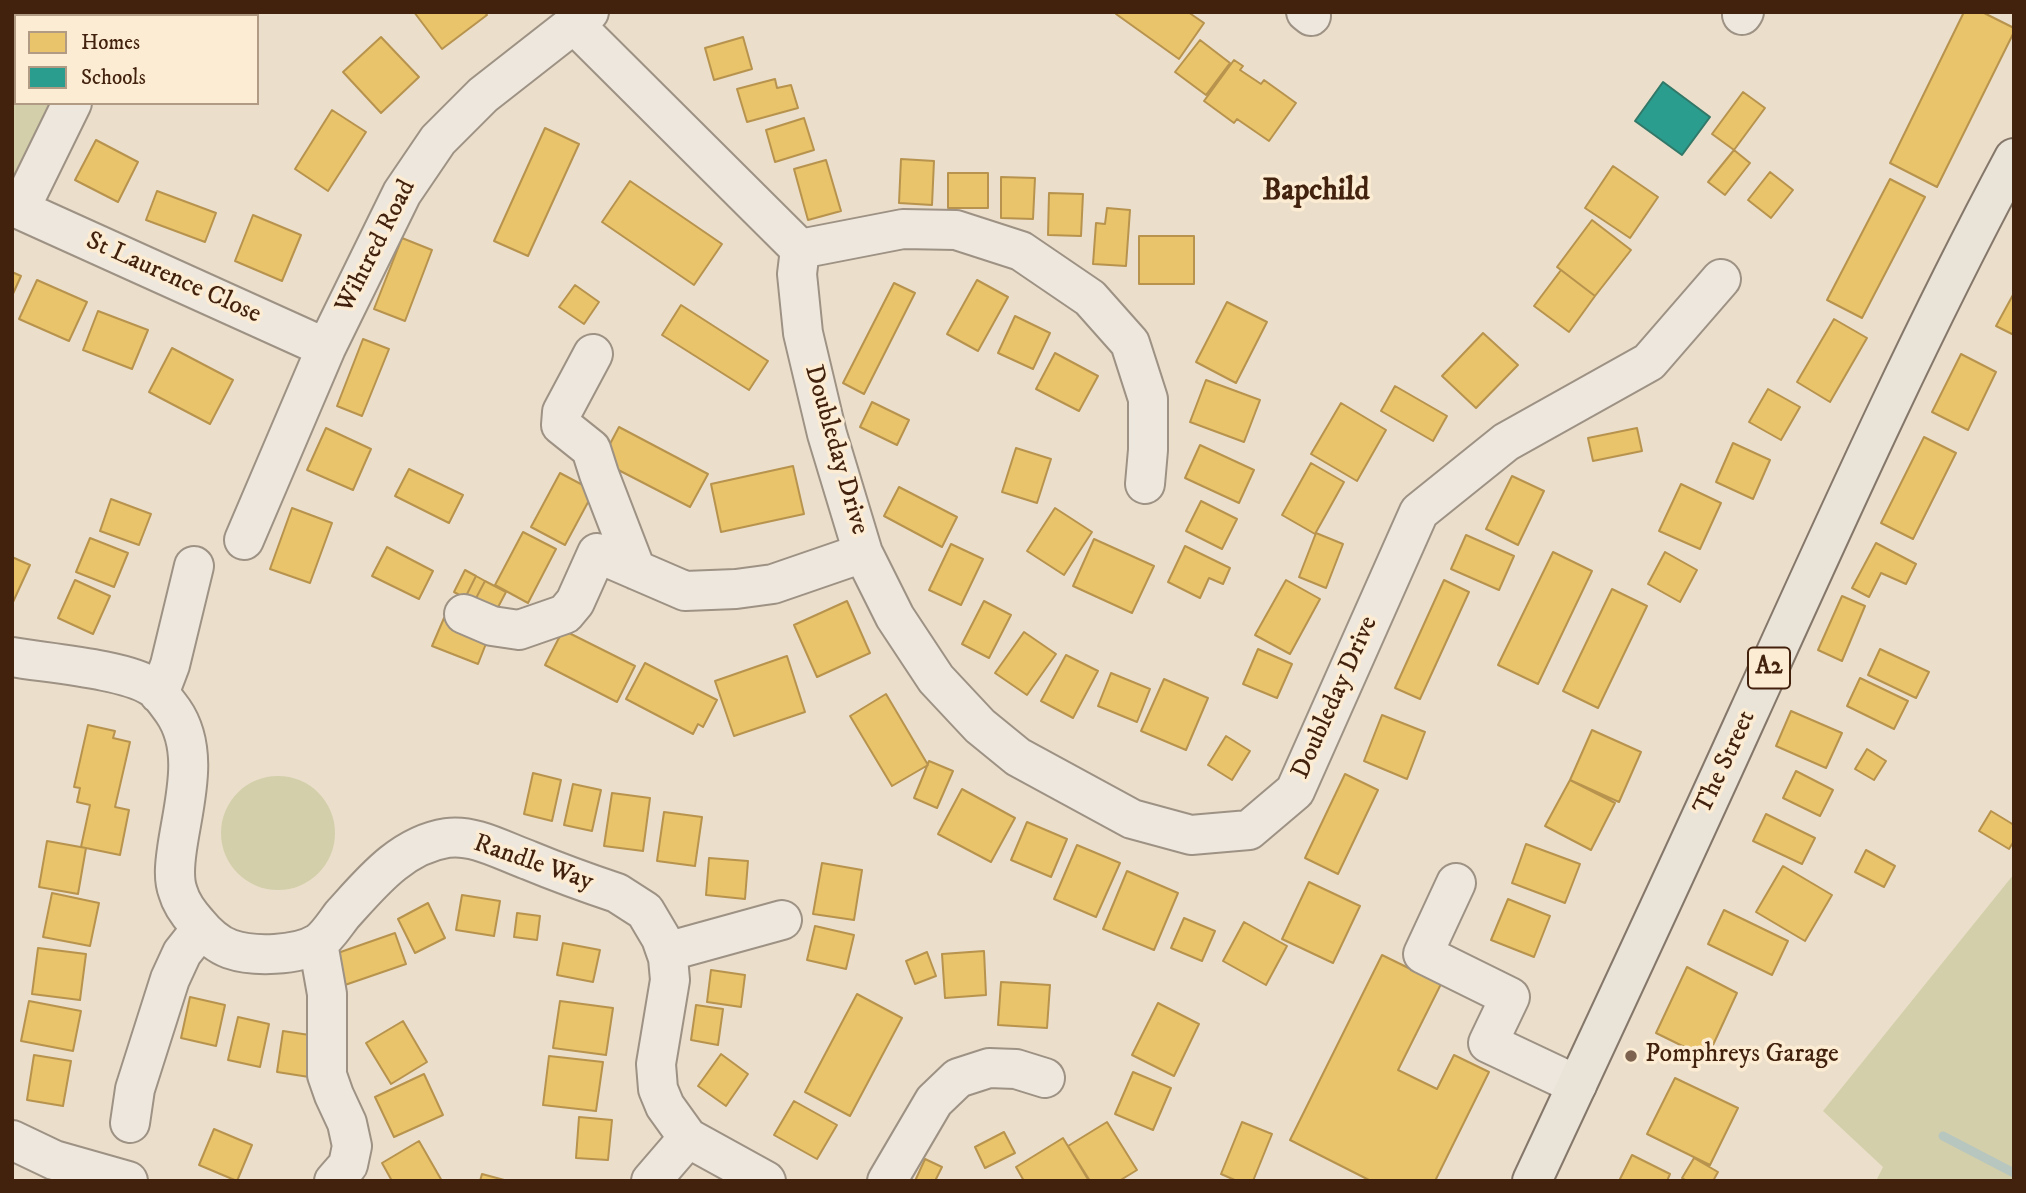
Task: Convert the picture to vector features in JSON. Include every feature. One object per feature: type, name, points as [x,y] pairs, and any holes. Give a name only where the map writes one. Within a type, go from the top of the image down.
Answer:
[{"type":"main road","name":"The Street","points":[[1532,1181],[1858,472],[1967,246],[2014,158]]},
{"type":"street","points":[[581,18],[800,249],[903,229],[956,230],[1021,251],[1090,298],[1130,343],[1148,399],[1145,484]]},
{"type":"street","name":"Wihtred Road","points":[[244,540],[326,348],[402,193],[438,140],[484,95],[581,18]]},
{"type":"street","name":"St Laurence Close","points":[[71,105],[16,208],[326,348]]},
{"type":"street","name":"Doubleday Drive","points":[[800,249],[797,274],[803,333],[827,434],[863,553],[895,617],[936,679],[980,726],[1018,757],[1132,819],[1191,835],[1249,830],[1294,791],[1419,512],[1506,442],[1648,362],[1721,279]]},
{"type":"street","points":[[593,354],[562,412],[561,425],[591,449],[598,474],[636,570]]},
{"type":"street","points":[[464,614],[492,626],[519,630],[565,614],[575,602],[597,553],[685,591],[773,584],[863,553]]},
{"type":"street","points":[[159,694],[170,665],[194,566]]},
{"type":"street","points":[[12,657],[124,676],[153,687],[177,717],[184,731],[189,756],[175,865],[177,890],[190,915],[209,938],[230,949],[254,954],[287,952],[318,943],[327,994],[327,1075],[347,1123],[352,1146],[347,1176]]},
{"type":"street","name":"Randle Way","points":[[318,943],[366,888],[395,861],[422,845],[448,838],[474,840],[617,893],[645,911],[666,952],[670,980],[656,1064],[658,1089],[664,1106],[688,1138],[766,1181]]},
{"type":"street","points":[[1456,883],[1423,954],[1510,997],[1488,1043],[1577,1085]]},
{"type":"street","points":[[666,952],[782,920]]},
{"type":"street","points":[[130,1123],[135,1089],[170,979],[182,953],[201,929]]},
{"type":"street","points":[[887,1181],[934,1101],[958,1078],[989,1068],[1016,1069],[1045,1078]]},
{"type":"street","points":[[651,1181],[688,1138]]},
{"type":"street","points":[[12,1140],[54,1160],[128,1181]]},
{"type":"shaded area","points":[[12,12],[101,12],[14,14],[14,105],[52,105],[16,174],[12,174]]},
{"type":"shaded area","points":[[278,776],[300,781],[318,793],[330,811],[335,833],[330,855],[318,873],[300,885],[278,890],[256,885],[238,873],[226,855],[221,833],[226,811],[238,793],[256,781]]},
{"type":"shaded area","points":[[2014,874],[2014,1181],[1876,1181],[1883,1167],[1823,1111]]},
{"type":"building: Homes","points":[[185,12],[212,12],[211,14]]},
{"type":"building: Homes","points":[[414,12],[485,12],[487,15],[442,49]]},
{"type":"building: Homes","points":[[1188,12],[1204,23],[1179,59],[1116,14]]},
{"type":"building: Homes","points":[[1964,12],[1982,12],[2014,28],[2014,32],[1937,187],[1890,163]]},
{"type":"building: Homes","points":[[381,37],[419,77],[381,113],[343,72]]},
{"type":"building: Homes","points":[[743,37],[752,69],[714,80],[705,48]]},
{"type":"building: Homes","points":[[1200,40],[1230,63],[1206,95],[1175,72]]},
{"type":"building: Homes","points":[[1234,60],[1243,66],[1240,70],[1261,84],[1264,80],[1296,103],[1269,141],[1237,119],[1234,123],[1204,101]]},
{"type":"building: Homes","points":[[775,79],[777,88],[791,85],[798,108],[747,122],[737,89]]},
{"type":"building: Homes","points":[[1743,92],[1765,108],[1734,150],[1712,134]]},
{"type":"building: Homes","points":[[332,110],[366,132],[328,191],[295,169]]},
{"type":"building: Homes","points":[[804,118],[814,150],[775,162],[766,130]]},
{"type":"building: Homes","points":[[545,128],[579,144],[528,256],[494,241]]},
{"type":"building: Homes","points":[[96,140],[138,162],[118,202],[75,180]]},
{"type":"building: Homes","points":[[1734,150],[1750,163],[1725,195],[1708,182]]},
{"type":"building: Homes","points":[[901,159],[934,161],[932,205],[899,203]]},
{"type":"building: Homes","points":[[826,160],[841,211],[808,220],[794,169]]},
{"type":"building: Homes","points":[[1613,166],[1658,197],[1630,238],[1585,208]]},
{"type":"building: Homes","points":[[1770,172],[1793,190],[1771,218],[1748,200]]},
{"type":"building: Homes","points":[[948,173],[988,173],[988,208],[948,208]]},
{"type":"building: Homes","points":[[1001,177],[1035,178],[1033,219],[1001,218]]},
{"type":"building: Homes","points":[[1890,179],[1925,197],[1862,318],[1827,300]]},
{"type":"building: Homes","points":[[630,181],[722,244],[694,285],[602,222]]},
{"type":"building: Homes","points":[[157,191],[216,213],[205,242],[146,220]]},
{"type":"building: Homes","points":[[1049,193],[1083,194],[1081,236],[1048,235]]},
{"type":"building: Homes","points":[[1107,208],[1130,210],[1126,266],[1093,264],[1096,223],[1105,224]]},
{"type":"building: Homes","points":[[253,215],[301,235],[282,281],[235,261]]},
{"type":"building: Homes","points":[[1592,220],[1631,250],[1595,296],[1557,267]]},
{"type":"building: Homes","points":[[1139,236],[1194,236],[1194,284],[1139,284]]},
{"type":"building: Homes","points":[[402,238],[432,250],[405,321],[374,309]]},
{"type":"building: Homes","points":[[1561,270],[1595,296],[1569,332],[1534,306]]},
{"type":"building: Homes","points":[[12,272],[21,276],[12,296]]},
{"type":"building: Homes","points":[[37,280],[87,302],[69,341],[19,319]]},
{"type":"building: Homes","points":[[977,280],[1008,297],[978,351],[947,334]]},
{"type":"building: Homes","points":[[894,283],[915,293],[864,394],[843,383]]},
{"type":"building: Homes","points":[[575,285],[599,302],[584,324],[559,307]]},
{"type":"building: Homes","points":[[2014,293],[2014,335],[1996,326]]},
{"type":"building: Homes","points":[[1227,302],[1267,322],[1236,383],[1196,362]]},
{"type":"building: Homes","points":[[681,305],[768,361],[749,390],[662,335]]},
{"type":"building: Homes","points":[[98,311],[148,330],[132,369],[83,350]]},
{"type":"building: Homes","points":[[1015,316],[1050,333],[1033,369],[998,353]]},
{"type":"building: Homes","points":[[1834,319],[1867,338],[1830,402],[1797,382]]},
{"type":"building: Homes","points":[[1483,333],[1518,365],[1476,408],[1442,376]]},
{"type":"building: Homes","points":[[363,339],[389,349],[362,416],[337,406]]},
{"type":"building: Homes","points":[[172,348],[233,380],[210,424],[149,392]]},
{"type":"building: Homes","points":[[1055,353],[1098,376],[1079,411],[1036,389]]},
{"type":"building: Homes","points":[[1961,354],[1996,372],[1968,430],[1932,412]]},
{"type":"building: Homes","points":[[1206,380],[1260,400],[1244,442],[1190,422]]},
{"type":"building: Homes","points":[[1395,386],[1447,416],[1433,441],[1381,411]]},
{"type":"building: Homes","points":[[1768,389],[1800,407],[1781,440],[1749,422]]},
{"type":"building: Homes","points":[[872,402],[909,420],[897,445],[860,427]]},
{"type":"building: Homes","points":[[1341,403],[1386,430],[1357,481],[1311,454]]},
{"type":"building: Homes","points":[[619,427],[708,474],[690,507],[601,461]]},
{"type":"building: Homes","points":[[326,428],[371,449],[353,490],[307,470]]},
{"type":"building: Homes","points":[[1637,428],[1642,451],[1593,461],[1588,438]]},
{"type":"building: Homes","points":[[1924,437],[1956,453],[1913,539],[1881,523]]},
{"type":"building: Homes","points":[[1733,443],[1770,460],[1753,499],[1716,482]]},
{"type":"building: Homes","points":[[1200,445],[1254,470],[1239,503],[1185,478]]},
{"type":"building: Homes","points":[[1016,448],[1051,459],[1037,503],[1002,492]]},
{"type":"building: Homes","points":[[1311,463],[1344,482],[1315,534],[1282,515]]},
{"type":"building: Homes","points":[[793,466],[804,514],[721,532],[711,484]]},
{"type":"building: Homes","points":[[409,469],[463,495],[449,523],[395,496]]},
{"type":"building: Homes","points":[[560,473],[594,491],[565,545],[531,527]]},
{"type":"building: Homes","points":[[1512,476],[1544,491],[1518,545],[1486,529]]},
{"type":"building: Homes","points":[[1681,484],[1721,503],[1700,549],[1659,531]]},
{"type":"building: Homes","points":[[899,487],[957,517],[942,547],[884,516]]},
{"type":"building: Homes","points":[[111,499],[151,514],[139,545],[100,531]]},
{"type":"building: Homes","points":[[1201,501],[1237,519],[1222,549],[1186,531]]},
{"type":"building: Homes","points":[[292,508],[332,523],[310,583],[270,569]]},
{"type":"building: Homes","points":[[1055,508],[1092,532],[1064,575],[1027,551]]},
{"type":"building: Homes","points":[[523,532],[556,549],[528,603],[495,585]]},
{"type":"building: Homes","points":[[1316,533],[1343,544],[1326,588],[1299,577]]},
{"type":"building: Homes","points":[[1466,535],[1514,556],[1499,590],[1451,569]]},
{"type":"building: Homes","points":[[90,538],[128,553],[114,587],[76,572]]},
{"type":"building: Homes","points":[[1094,539],[1154,566],[1132,613],[1073,586]]},
{"type":"building: Homes","points":[[1876,543],[1916,564],[1906,584],[1881,573],[1869,597],[1852,588]]},
{"type":"building: Homes","points":[[951,544],[983,559],[961,605],[929,590]]},
{"type":"building: Homes","points":[[1185,546],[1230,568],[1223,584],[1209,578],[1200,598],[1168,582]]},
{"type":"building: Homes","points":[[387,547],[433,571],[419,599],[372,576]]},
{"type":"building: Homes","points":[[1553,552],[1592,571],[1538,684],[1498,665]]},
{"type":"building: Homes","points":[[1665,552],[1697,570],[1680,602],[1648,584]]},
{"type":"building: Homes","points":[[12,557],[30,565],[13,602],[12,602]]},
{"type":"building: Homes","points":[[465,570],[476,576],[465,598],[454,592]]},
{"type":"building: Homes","points":[[476,576],[485,581],[474,602],[465,598]]},
{"type":"building: Homes","points":[[75,580],[110,596],[93,634],[58,618]]},
{"type":"building: Homes","points":[[1286,580],[1320,599],[1290,654],[1255,635]]},
{"type":"building: Homes","points":[[1444,580],[1469,592],[1420,699],[1395,688]]},
{"type":"building: Homes","points":[[485,581],[506,592],[495,613],[474,602]]},
{"type":"building: Homes","points":[[1612,589],[1647,606],[1598,708],[1563,691]]},
{"type":"building: Homes","points":[[1842,596],[1865,606],[1842,661],[1818,650]]},
{"type":"building: Homes","points":[[847,601],[870,653],[817,677],[794,625]]},
{"type":"building: Homes","points":[[984,601],[1011,615],[989,658],[962,644]]},
{"type":"building: Homes","points":[[444,618],[489,636],[478,664],[432,646]]},
{"type":"building: Homes","points":[[563,630],[635,666],[617,702],[545,665]]},
{"type":"building: Homes","points":[[1024,632],[1056,654],[1027,695],[995,673]]},
{"type":"building: Homes","points":[[1258,649],[1292,664],[1277,698],[1243,684]]},
{"type":"building: Homes","points":[[1880,649],[1929,672],[1916,698],[1868,675]]},
{"type":"building: Homes","points":[[1066,655],[1098,671],[1073,718],[1041,701]]},
{"type":"building: Homes","points":[[787,656],[805,712],[734,736],[715,681]]},
{"type":"building: Homes","points":[[645,663],[717,700],[703,727],[698,724],[693,734],[626,699]]},
{"type":"building: Homes","points":[[1111,673],[1150,689],[1137,722],[1098,706]]},
{"type":"building: Homes","points":[[1860,678],[1908,701],[1894,729],[1847,706]]},
{"type":"building: Homes","points":[[1164,679],[1208,698],[1186,750],[1141,731]]},
{"type":"building: Homes","points":[[886,694],[928,765],[892,786],[850,716]]},
{"type":"building: Homes","points":[[1791,711],[1842,733],[1826,768],[1776,746]]},
{"type":"building: Homes","points":[[1382,715],[1425,732],[1407,779],[1364,761]]},
{"type":"building: Homes","points":[[88,725],[115,731],[113,738],[130,742],[115,807],[129,810],[120,855],[81,847],[90,805],[77,802],[80,788],[74,787]]},
{"type":"building: Homes","points":[[1592,730],[1641,752],[1619,802],[1570,780]]},
{"type":"building: Homes","points":[[1226,736],[1250,751],[1232,780],[1208,765]]},
{"type":"building: Homes","points":[[1867,749],[1886,761],[1874,780],[1855,769]]},
{"type":"building: Homes","points":[[929,761],[953,771],[937,808],[914,798]]},
{"type":"building: Homes","points":[[1796,771],[1833,790],[1820,816],[1783,798]]},
{"type":"building: Homes","points":[[533,773],[561,780],[552,821],[524,814]]},
{"type":"building: Homes","points":[[1345,774],[1378,790],[1338,874],[1305,858]]},
{"type":"building: Homes","points":[[1570,780],[1615,803],[1591,850],[1545,826]]},
{"type":"building: Homes","points":[[573,784],[601,790],[592,831],[564,825]]},
{"type":"building: Homes","points":[[962,789],[1015,818],[991,862],[938,834]]},
{"type":"building: Homes","points":[[612,793],[650,798],[643,851],[604,846]]},
{"type":"building: Homes","points":[[1991,811],[2014,825],[2014,841],[2009,849],[1979,831]]},
{"type":"building: Homes","points":[[664,812],[702,817],[695,866],[657,861]]},
{"type":"building: Homes","points":[[1766,814],[1815,838],[1802,864],[1753,841]]},
{"type":"building: Homes","points":[[1027,822],[1067,839],[1051,877],[1011,860]]},
{"type":"building: Homes","points":[[47,841],[86,848],[78,894],[39,887]]},
{"type":"building: Homes","points":[[1526,844],[1580,864],[1565,903],[1512,883]]},
{"type":"building: Homes","points":[[1077,845],[1120,863],[1096,917],[1054,899]]},
{"type":"building: Homes","points":[[1866,850],[1895,866],[1884,887],[1855,872]]},
{"type":"building: Homes","points":[[709,858],[748,861],[745,899],[706,895]]},
{"type":"building: Homes","points":[[822,863],[862,870],[854,920],[813,914]]},
{"type":"building: Homes","points":[[1783,866],[1832,895],[1805,941],[1756,912]]},
{"type":"building: Homes","points":[[1127,871],[1178,893],[1154,950],[1103,929]]},
{"type":"building: Homes","points":[[1309,882],[1360,906],[1333,963],[1282,939]]},
{"type":"building: Homes","points":[[52,893],[99,903],[90,946],[43,937]]},
{"type":"building: Homes","points":[[462,895],[500,901],[494,936],[456,930]]},
{"type":"building: Homes","points":[[1508,899],[1550,916],[1534,957],[1491,940]]},
{"type":"building: Homes","points":[[428,903],[445,938],[415,953],[398,919]]},
{"type":"building: Homes","points":[[1724,910],[1788,941],[1772,975],[1708,944]]},
{"type":"building: Homes","points":[[517,913],[540,916],[537,940],[514,937]]},
{"type":"building: Homes","points":[[1184,918],[1215,931],[1202,961],[1171,948]]},
{"type":"building: Homes","points":[[1244,922],[1287,946],[1266,985],[1223,961]]},
{"type":"building: Homes","points":[[815,926],[854,935],[846,969],[807,960]]},
{"type":"building: Homes","points":[[395,933],[406,964],[342,986],[332,955]]},
{"type":"building: Homes","points":[[563,943],[600,950],[593,982],[557,975]]},
{"type":"building: Homes","points":[[38,948],[86,954],[80,1000],[32,994]]},
{"type":"building: Homes","points":[[984,951],[986,995],[945,998],[942,954]]},
{"type":"building: Homes","points":[[927,952],[936,976],[915,984],[906,961]]},
{"type":"building: Homes","points":[[1382,955],[1441,984],[1398,1070],[1437,1089],[1454,1055],[1489,1072],[1435,1181],[1371,1181],[1290,1140]]},
{"type":"building: Homes","points":[[1687,967],[1737,993],[1707,1058],[1656,1033]]},
{"type":"building: Homes","points":[[711,970],[745,975],[741,1007],[707,1002]]},
{"type":"building: Homes","points":[[1001,982],[1050,985],[1047,1028],[998,1025]]},
{"type":"building: Homes","points":[[857,994],[902,1018],[850,1116],[805,1092]]},
{"type":"building: Homes","points":[[190,997],[225,1005],[216,1046],[181,1038]]},
{"type":"building: Homes","points":[[29,1001],[81,1011],[73,1051],[21,1041]]},
{"type":"building: Homes","points":[[560,1001],[613,1008],[606,1055],[553,1048]]},
{"type":"building: Homes","points":[[1158,1003],[1199,1024],[1174,1076],[1132,1055]]},
{"type":"building: Homes","points":[[696,1005],[723,1009],[718,1045],[691,1040]]},
{"type":"building: Homes","points":[[238,1017],[269,1024],[260,1067],[228,1060]]},
{"type":"building: Homes","points":[[403,1021],[427,1062],[391,1084],[366,1043]]},
{"type":"building: Homes","points":[[283,1031],[316,1036],[309,1077],[277,1072]]},
{"type":"building: Homes","points":[[721,1054],[748,1074],[726,1106],[698,1086]]},
{"type":"building: Homes","points":[[34,1055],[71,1061],[63,1106],[27,1100]]},
{"type":"building: Homes","points":[[549,1056],[603,1062],[596,1111],[543,1105]]},
{"type":"building: Homes","points":[[1133,1072],[1171,1088],[1153,1130],[1115,1114]]},
{"type":"building: Homes","points":[[424,1074],[443,1115],[394,1137],[375,1097]]},
{"type":"building: Homes","points":[[1675,1078],[1738,1108],[1710,1165],[1647,1134]]},
{"type":"building: Homes","points":[[794,1101],[837,1125],[817,1159],[774,1135]]},
{"type":"building: Homes","points":[[579,1117],[612,1120],[608,1160],[576,1158]]},
{"type":"building: Homes","points":[[1107,1122],[1137,1170],[1119,1181],[1090,1181],[1068,1146]]},
{"type":"building: Homes","points":[[1242,1122],[1272,1134],[1253,1181],[1237,1181],[1221,1174]]},
{"type":"building: Homes","points":[[214,1129],[252,1145],[237,1181],[199,1165]]},
{"type":"building: Homes","points":[[1004,1132],[1015,1153],[985,1168],[975,1147]]},
{"type":"building: Homes","points":[[1063,1138],[1089,1181],[1024,1181],[1016,1167]]},
{"type":"building: Homes","points":[[419,1141],[442,1181],[392,1181],[382,1163]]},
{"type":"building: Homes","points":[[1632,1155],[1670,1174],[1667,1181],[1619,1181]]},
{"type":"building: Homes","points":[[1694,1158],[1718,1172],[1713,1181],[1687,1181],[1682,1178]]},
{"type":"building: Homes","points":[[925,1159],[942,1167],[935,1181],[915,1181]]},
{"type":"building: Homes","points":[[482,1174],[508,1181],[480,1181]]},
{"type":"building: Schools","points":[[1663,82],[1710,117],[1682,155],[1635,121]]},
{"type":"waterway","points":[[1943,1136],[2014,1173]]},
{"type":"place","name":"Pomphreys Garage","points":[[1631,1056]]},
{"type":"district","name":"Bapchild","points":[[1316,193]]}]
